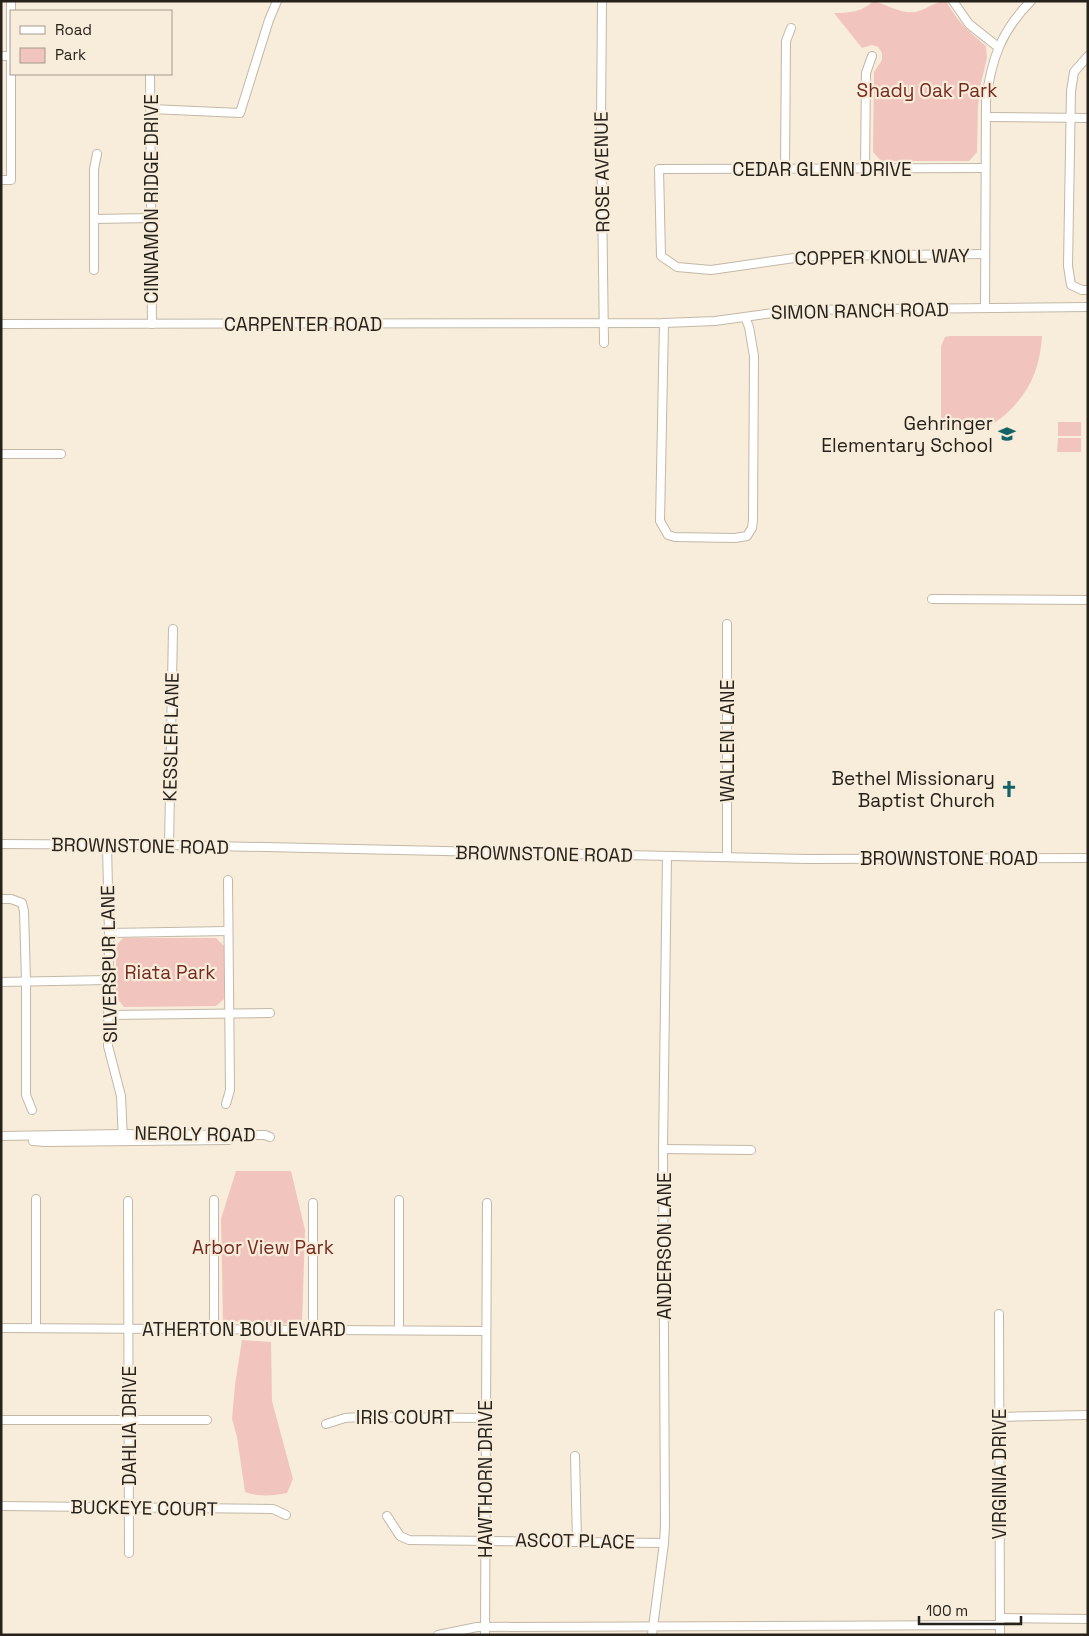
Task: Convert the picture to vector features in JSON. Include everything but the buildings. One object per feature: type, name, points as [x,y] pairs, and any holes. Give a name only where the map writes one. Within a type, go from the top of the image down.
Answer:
[{"type":"street","points":[[151,109],[240,113],[276,1]]},
{"type":"street","name":"ROSE AVENUE","points":[[602,1],[601,122],[604,343]]},
{"type":"street","points":[[953,1],[969,24],[998,47]]},
{"type":"street","points":[[984,308],[986,101],[990,73],[998,47],[1018,14],[1031,1]]},
{"type":"street","points":[[785,169],[786,41],[791,28]]},
{"type":"street","points":[[864,169],[866,73],[869,59],[872,56]]},
{"type":"street","points":[[1088,56],[1074,72],[1070,118],[1068,266],[1071,285],[1082,290],[1088,290]]},
{"type":"street","points":[[1,180],[11,180],[11,75]]},
{"type":"street","name":"CINNAMON RIDGE DRIVE","points":[[150,75],[152,324]]},
{"type":"street","points":[[986,117],[1088,118]]},
{"type":"street","points":[[94,270],[94,169],[97,154]]},
{"type":"street","name":"CEDAR GLENN DRIVE","points":[[659,169],[985,168]]},
{"type":"street","name":"COPPER KNOLL WAY","points":[[659,169],[661,256],[677,267],[711,270],[808,256],[985,254]]},
{"type":"street","points":[[94,219],[151,218]]},
{"type":"street","name":"SIMON RANCH ROAD","points":[[604,323],[716,321],[795,310],[1088,307]]},
{"type":"street","points":[[664,323],[660,521],[668,535],[675,537],[735,538],[747,536],[752,528],[753,520],[754,356],[745,316]]},
{"type":"street","name":"CARPENTER ROAD","points":[[1,324],[604,323]]},
{"type":"street","points":[[1,454],[61,454]]},
{"type":"street","points":[[932,599],[1088,600]]},
{"type":"street","name":"WALLEN LANE","points":[[727,624],[727,857]]},
{"type":"street","name":"KESSLER LANE","points":[[169,845],[173,628]]},
{"type":"street","name":"BROWNSTONE ROAD","points":[[1,844],[169,845],[808,859],[1088,858]]},
{"type":"street","name":"SILVERSPUR LANE","points":[[107,845],[109,932],[108,1046],[121,1096],[122,1137]]},
{"type":"street","name":"ANDERSON LANE","points":[[653,1631],[664,1542],[664,1149],[667,856]]},
{"type":"street","points":[[226,1104],[230,1090],[228,880]]},
{"type":"street","points":[[1,899],[11,899],[22,904],[25,919],[26,1094],[32,1110]]},
{"type":"street","points":[[109,932],[228,932]]},
{"type":"street","points":[[1,982],[108,980]]},
{"type":"street","points":[[108,1015],[270,1013]]},
{"type":"street","name":"NEROLY ROAD","points":[[1,1136],[122,1137],[264,1140],[270,1137],[265,1135],[122,1137],[1,1141]]},
{"type":"street","points":[[664,1149],[751,1150]]},
{"type":"street","points":[[36,1199],[36,1328]]},
{"type":"street","points":[[214,1200],[214,1329]]},
{"type":"street","points":[[399,1200],[399,1330]]},
{"type":"street","name":"DAHLIA DRIVE","points":[[128,1201],[129,1553]]},
{"type":"street","points":[[312,1330],[313,1203]]},
{"type":"street","name":"HAWTHORN DRIVE","points":[[485,1631],[487,1203]]},
{"type":"street","name":"VIRGINIA DRIVE","points":[[999,1314],[1000,1635]]},
{"type":"street","name":"ATHERTON BOULEVARD","points":[[1,1328],[486,1331]]},
{"type":"street","points":[[999,1417],[1088,1415]]},
{"type":"street","name":"IRIS COURT","points":[[326,1424],[360,1416],[486,1418]]},
{"type":"street","points":[[1,1420],[207,1420]]},
{"type":"street","points":[[575,1456],[577,1541]]},
{"type":"street","name":"BUCKEYE COURT","points":[[1,1506],[273,1509],[286,1515]]},
{"type":"street","name":"ASCOT PLACE","points":[[387,1516],[400,1536],[409,1540],[664,1542]]},
{"type":"street","points":[[438,1635],[470,1628],[485,1631],[653,1631],[1088,1619]]},
{"type":"green space","name":"Shady Oak Park","points":[[873,1],[899,10],[915,12],[938,2],[946,1],[963,25],[986,46],[987,58],[978,106],[977,152],[969,161],[881,161],[873,152],[874,72],[882,60],[882,53],[878,47],[872,45],[862,48],[834,13],[860,10]]},
{"type":"green space","points":[[1042,336],[1039,359],[1027,388],[1006,414],[986,427],[978,429],[941,429],[941,346],[945,337]]},
{"type":"green space","points":[[1058,422],[1081,422],[1081,436],[1058,436]]},
{"type":"green space","points":[[1058,438],[1081,438],[1081,452],[1057,452]]},
{"type":"green space","name":"Riata Park","points":[[123,938],[216,938],[224,946],[224,999],[216,1006],[124,1007],[116,997],[116,946]]},
{"type":"green space","name":"Arbor View Park","points":[[236,1171],[291,1171],[305,1230],[302,1324],[223,1321],[221,1219]]},
{"type":"green space","points":[[242,1340],[271,1342],[272,1401],[293,1479],[287,1493],[256,1495],[245,1492],[237,1437],[232,1419]]},
{"type":"place","name":"Gehringer Elementary School","points":[[1007,434]]},
{"type":"place","name":"Bethel Missionary Baptist Church","points":[[1009,789]]}]
